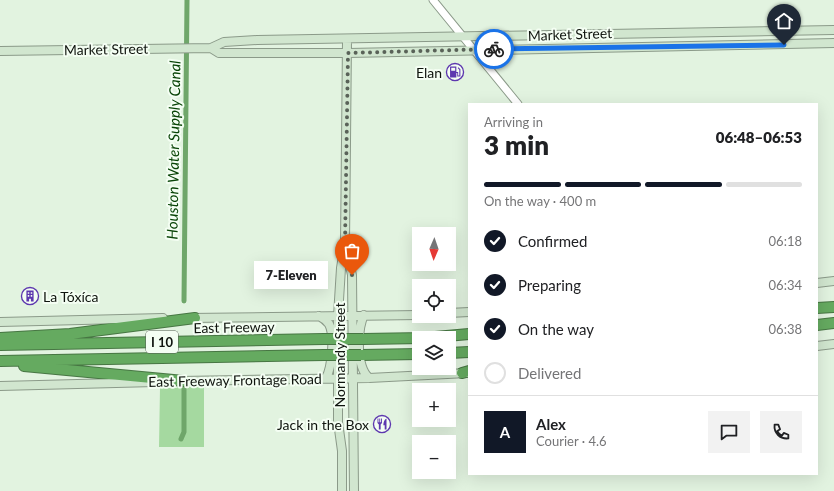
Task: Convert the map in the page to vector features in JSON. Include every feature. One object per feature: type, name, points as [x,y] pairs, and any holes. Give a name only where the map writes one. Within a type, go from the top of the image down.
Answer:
[{"type":"highway","points":[[818,308],[834,307]]},
{"type":"highway","points":[[0,338],[70,334],[195,318]]},
{"type":"highway","points":[[818,325],[834,323]]},
{"type":"highway","name":"East Freeway","points":[[0,345],[424,338],[468,334]]},
{"type":"highway","points":[[456,353],[468,352]]},
{"type":"highway","name":"I 10","points":[[0,362],[412,354]]},
{"type":"highway","points":[[0,362],[184,381]]},
{"type":"main road","name":"Market Street","points":[[0,51],[211,48],[224,42],[257,40],[348,40],[463,36],[834,30]]},
{"type":"main road","name":"Normandy Street","points":[[342,491],[338,377],[338,316],[340,268],[345,243],[348,40]]},
{"type":"main road","name":"Market Street","points":[[211,48],[219,53],[348,53],[834,43]]},
{"type":"main road","name":"Normandy Street","points":[[345,243],[352,275],[354,491]]},
{"type":"main road","points":[[818,283],[834,281]]},
{"type":"main road","points":[[456,313],[468,312]]},
{"type":"main road","points":[[1,322],[412,315]]},
{"type":"main road","points":[[319,316],[326,320],[330,329],[331,363],[326,378]]},
{"type":"main road","points":[[364,316],[359,328],[361,364],[369,378]]},
{"type":"main road","points":[[818,346],[834,344]]},
{"type":"main road","name":"East Freeway Frontage Road","points":[[0,386],[338,377],[369,378],[467,372]]},
{"type":"street","points":[[433,0],[517,103]]},
{"type":"green space","points":[[177,386],[204,387],[204,447],[159,447],[160,388],[177,388]]},
{"type":"waterway","name":"Houston Water Supply Canal","points":[[184,301],[187,0]]},
{"type":"waterway","name":"Houston Water Supply Canal","points":[[181,439],[184,432],[184,386]]},
{"type":"way so far","points":[[352,275],[345,243],[348,53],[494,49]]},
{"type":"place","name":"Elan","points":[[455,72]]},
{"type":"place","name":"7-Eleven","points":[[352,275]]},
{"type":"place","name":"La Tóxíca","points":[[30,296]]},
{"type":"place","name":"Jack in the Box","points":[[382,424]]},
{"type":"route","points":[[494,49],[784,45]]}]
